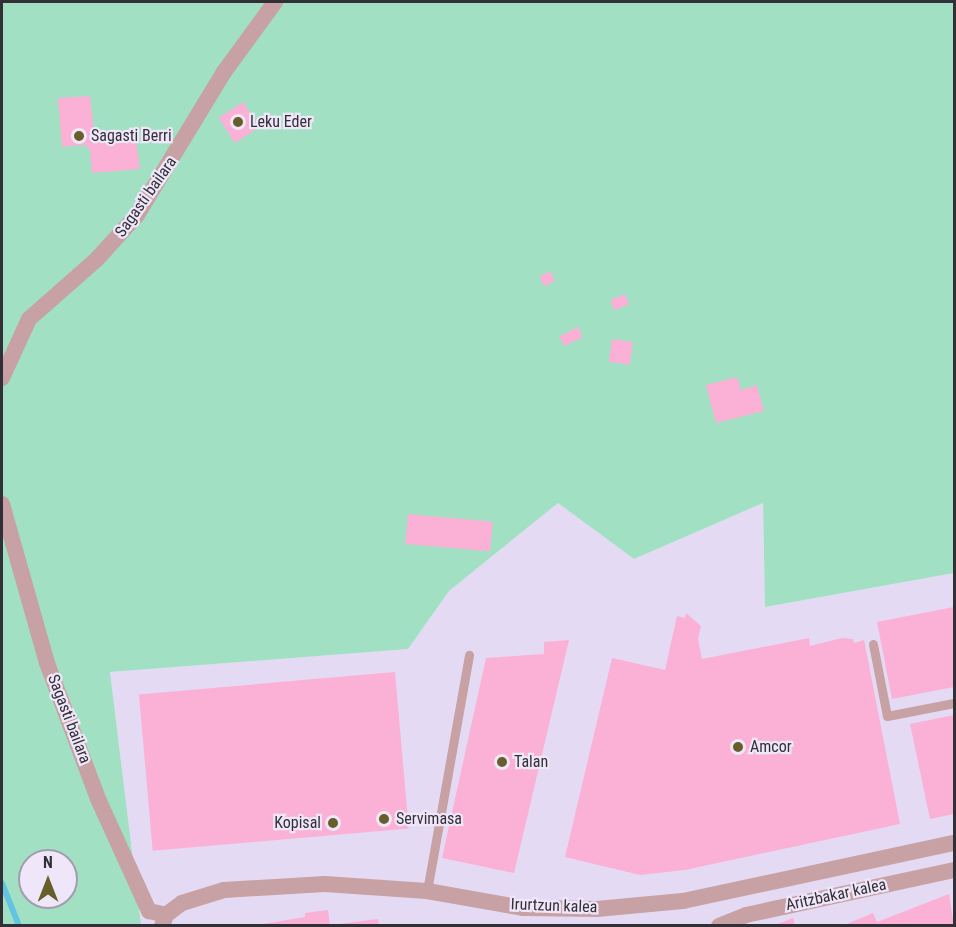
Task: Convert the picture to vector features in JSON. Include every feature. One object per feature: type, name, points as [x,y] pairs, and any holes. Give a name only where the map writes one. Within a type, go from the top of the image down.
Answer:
[{"type":"street","name":"Sagasti bailara","points":[[2,378],[29,319],[97,259],[137,215],[224,72],[275,2]]},
{"type":"street","name":"Sagasti bailara","points":[[2,504],[48,663],[99,801],[149,911],[164,920]]},
{"type":"street","name":"Irurtzun kalea","points":[[164,920],[182,903],[224,890],[325,884],[427,891],[523,908],[597,909],[682,901],[954,843]]},
{"type":"street","name":"Aritzbakar kalea","points":[[719,926],[746,915],[954,870]]},
{"type":"lane","points":[[873,644],[887,717],[954,703]]},
{"type":"lane","points":[[427,891],[469,655]]},
{"type":"shaded area","points":[[558,503],[634,559],[763,503],[765,607],[954,573],[954,925],[141,925],[110,672],[408,649],[449,591]]},
{"type":"green space","points":[[2,2],[954,2],[954,573],[765,607],[763,503],[634,559],[558,503],[449,591],[408,649],[110,672],[141,925],[2,926]]},
{"type":"building","name":"Sagasti Berri","points":[[90,96],[94,133],[100,137],[135,134],[140,169],[92,173],[90,150],[85,145],[62,147],[58,98]]},
{"type":"building","name":"Leku Eder","points":[[243,102],[259,127],[235,143],[219,118]]},
{"type":"building","points":[[550,271],[555,281],[544,286],[539,276]]},
{"type":"building","points":[[625,294],[629,304],[614,310],[610,300]]},
{"type":"building","points":[[578,327],[583,337],[564,346],[559,337]]},
{"type":"building","points":[[612,339],[633,342],[630,365],[609,362]]},
{"type":"building","points":[[737,377],[741,390],[757,385],[764,411],[716,423],[706,385]]},
{"type":"building","points":[[408,514],[493,521],[490,551],[405,544]]},
{"type":"building","points":[[954,607],[954,687],[892,699],[877,622]]},
{"type":"building","name":"Amcor","points":[[686,613],[701,626],[698,639],[702,659],[809,638],[810,646],[842,638],[853,639],[854,643],[864,640],[900,824],[685,870],[640,875],[565,857],[612,658],[665,670],[677,616],[685,618]]},
{"type":"building","name":"Talan","points":[[569,640],[514,873],[442,858],[486,658],[544,654],[544,642]]},
{"type":"building","points":[[395,672],[409,828],[153,851],[139,694]]},
{"type":"building","points":[[954,715],[954,814],[930,819],[910,724]]},
{"type":"building","points":[[949,894],[954,926],[842,926],[873,913],[877,922]]},
{"type":"building","points":[[328,910],[330,926],[251,926],[305,917],[305,913]]},
{"type":"building","points":[[793,918],[795,926],[775,926],[775,925]]},
{"type":"building","points":[[378,919],[379,926],[339,926],[339,924]]},
{"type":"waterway","points":[[2,883],[19,926]]},
{"type":"place","name":"Leku Eder","points":[[238,122]]},
{"type":"place","name":"Sagasti Berri","points":[[79,136]]},
{"type":"place","name":"Amcor","points":[[738,747]]},
{"type":"place","name":"Talan","points":[[502,762]]},
{"type":"place","name":"Servimasa","points":[[384,819]]},
{"type":"place","name":"Kopisal","points":[[333,823]]}]
